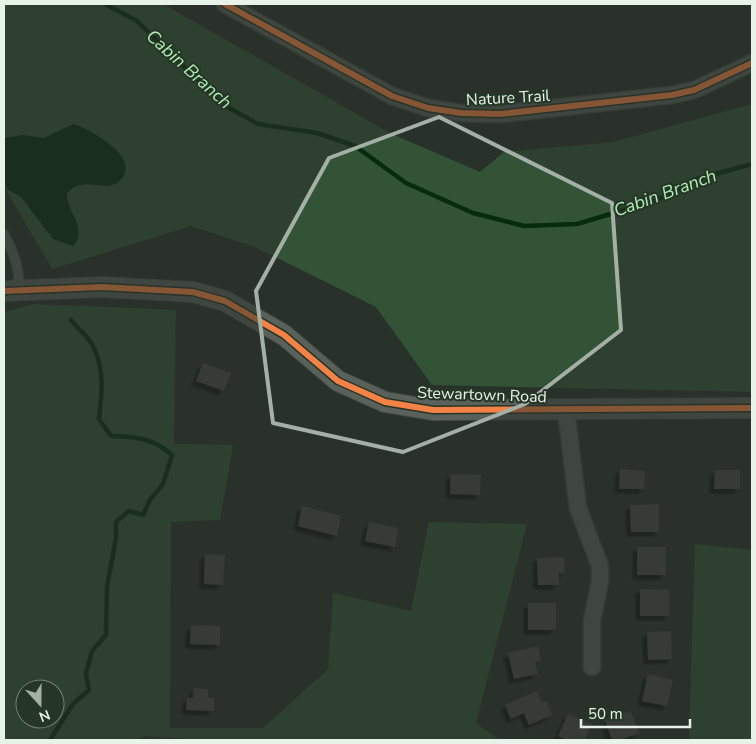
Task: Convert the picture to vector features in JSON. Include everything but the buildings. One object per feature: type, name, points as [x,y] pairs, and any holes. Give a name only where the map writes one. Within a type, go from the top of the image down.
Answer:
[{"type":"street","name":"Nature Trail","points":[[225,4],[392,96],[428,108],[461,113],[500,114],[672,95],[694,90],[752,63]]},
{"type":"street","name":"Stewartown Road","points":[[12,290],[102,287],[192,292],[225,301],[284,335],[338,381],[385,402],[433,410],[752,408]]},
{"type":"street","points":[[566,410],[578,508],[600,566],[600,581],[592,621],[592,667]]},
{"type":"lane","points":[[4,234],[14,253],[20,276],[12,290]]},
{"type":"highlighted area","points":[[439,117],[612,203],[621,330],[525,404],[403,452],[273,423],[256,291],[329,158]]},
{"type":"shaded area","points":[[4,4],[163,4],[392,134],[480,172],[504,152],[613,142],[752,104],[752,392],[432,385],[376,307],[255,247],[191,226],[52,269],[4,186]]},
{"type":"shaded area","points":[[73,124],[110,144],[124,160],[126,169],[123,177],[117,183],[104,186],[82,185],[74,187],[67,193],[79,234],[73,246],[53,239],[21,197],[8,190],[4,183],[4,138],[23,135],[44,138]]},
{"type":"shaded area","points":[[34,304],[176,310],[174,444],[233,445],[220,520],[171,522],[170,728],[263,728],[328,669],[333,593],[411,611],[429,522],[527,524],[476,723],[500,740],[209,740],[144,736],[135,740],[4,740],[4,312]]},
{"type":"shaded area","points":[[695,544],[752,550],[752,740],[689,740]]},
{"type":"waterway","name":"Cabin Branch","points":[[105,4],[137,21],[222,104],[258,124],[317,133],[355,146],[406,183],[473,213],[524,226],[577,224],[657,200],[697,179],[752,164]]},
{"type":"waterway","points":[[50,740],[73,704],[89,690],[86,674],[92,651],[106,635],[107,587],[116,538],[116,522],[129,511],[143,515],[150,500],[163,484],[172,455],[159,445],[151,442],[128,437],[111,436],[99,419],[102,381],[96,353],[90,341],[71,320]]},
{"type":"cycle path","points":[[225,4],[392,96],[428,108],[461,113],[500,114],[672,95],[694,90],[752,63]]},
{"type":"cycle path","points":[[4,291],[102,287],[193,292],[225,301],[284,335],[338,381],[385,402],[433,410],[752,408]]}]
